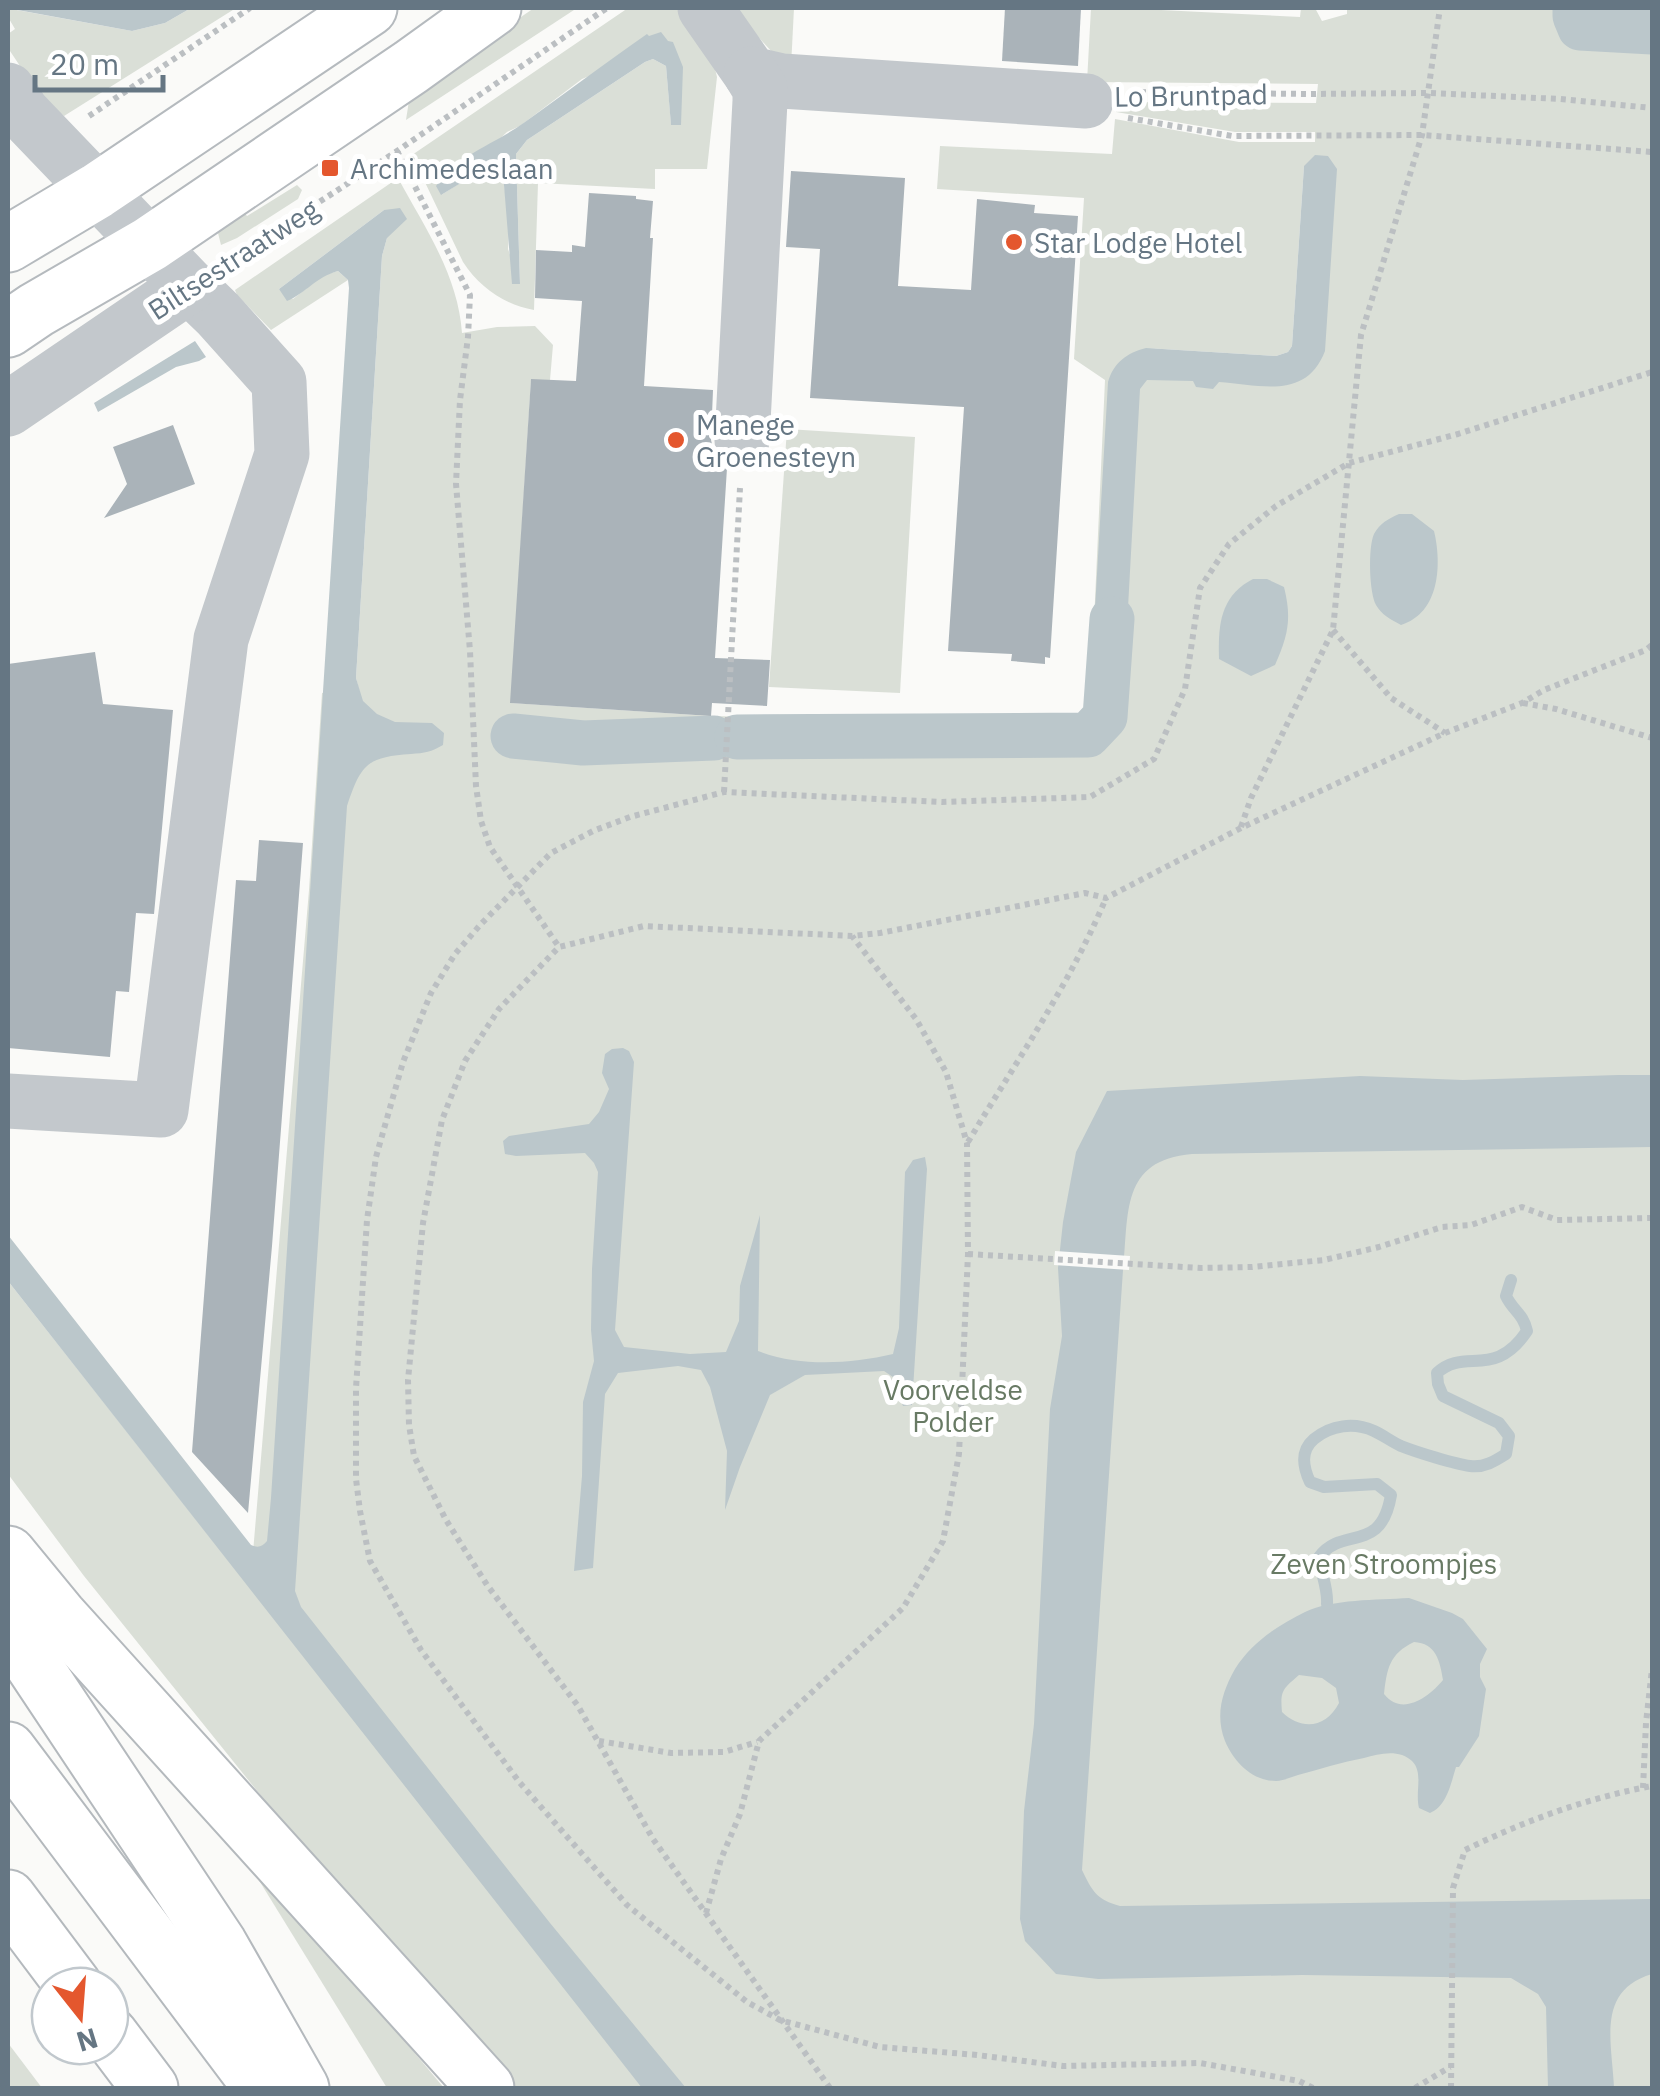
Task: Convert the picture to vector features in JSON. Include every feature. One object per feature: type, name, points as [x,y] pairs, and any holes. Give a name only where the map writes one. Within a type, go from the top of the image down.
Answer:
[{"type":"main road","points":[[8,244],[97,191],[369,8]]},
{"type":"main road","name":"Biltsestraatweg","points":[[8,330],[150,244],[493,8]]},
{"type":"main road","points":[[8,1554],[59,1616],[486,2088]]},
{"type":"main road","points":[[8,1627],[218,1944],[300,2088]]},
{"type":"main road","points":[[8,1750],[262,2088]]},
{"type":"main road","points":[[8,1898],[59,1966]]},
{"type":"main road","points":[[8,1938],[34,1966]]},
{"type":"main road","points":[[130,2063],[148,2088]]},
{"type":"main road","points":[[126,2066],[148,2088]]},
{"type":"street","points":[[705,8],[760,89],[742,441]]},
{"type":"street","name":"Lo Bruntpad","points":[[751,74],[835,86],[1086,101]]},
{"type":"street","points":[[8,90],[22,112],[218,314],[278,382],[282,454],[222,639],[161,1110],[8,1101]]},
{"type":"street","name":"Biltsestraatweg","points":[[8,409],[189,286]]},
{"type":"path","points":[[50,141],[250,8]]},
{"type":"path","name":"Biltsestraatweg","points":[[189,286],[398,152],[607,8]]},
{"type":"path","points":[[1241,828],[1251,798],[1334,630],[1361,335],[1422,135],[1440,8]]},
{"type":"path","name":"Lo Bruntpad","points":[[1086,101],[1117,91],[1429,93],[1652,108]]},
{"type":"path","points":[[1086,101],[1117,116],[1232,136],[1422,135],[1652,152]]},
{"type":"path","points":[[398,152],[470,295],[456,484],[481,820],[490,848],[559,947]]},
{"type":"path","points":[[1313,2088],[1299,2081],[1200,2063],[1063,2066],[977,2054],[880,2047],[780,2020],[747,2002],[626,1905],[520,1783],[421,1650],[370,1561],[356,1478],[356,1388],[376,1157],[403,1062],[432,994],[455,954],[551,852],[630,817],[724,792],[942,802],[1090,797],[1154,758],[1185,689],[1200,588],[1229,544],[1276,506],[1348,464],[1458,434],[1652,372]]},
{"type":"path","points":[[724,792],[742,441]]},
{"type":"path","points":[[1334,630],[1390,698],[1445,733]]},
{"type":"path","points":[[830,2088],[652,1839],[578,1706],[487,1585],[446,1520],[414,1456],[408,1380],[423,1222],[442,1120],[465,1061],[499,1009],[559,947],[644,926],[852,936],[1086,894],[1106,898],[1241,828],[1445,733],[1652,646]]},
{"type":"path","points":[[1522,703],[1556,709],[1652,738]]},
{"type":"path","points":[[968,1143],[1053,1003],[1106,898]]},
{"type":"path","points":[[599,1741],[671,1753],[724,1752],[758,1742],[903,1608],[943,1541],[959,1454],[968,1254],[968,1143],[946,1072],[916,1018],[852,936]]},
{"type":"path","points":[[968,1254],[1201,1268],[1252,1267],[1324,1260],[1442,1227],[1472,1225],[1522,1208],[1557,1220],[1652,1218]]},
{"type":"path","points":[[1643,1788],[1652,1670]]},
{"type":"path","points":[[705,1915],[721,1859],[740,1814],[758,1742]]},
{"type":"path","points":[[1450,2088],[1452,1888],[1465,1850],[1560,1810],[1652,1786]]},
{"type":"path","points":[[1414,2088],[1451,2066]]},
{"type":"green space","points":[[191,8],[236,8],[64,116],[50,106],[8,48],[8,34],[15,29],[8,17],[11,9],[132,31],[165,23]]},
{"type":"green space","points":[[534,8],[577,8],[406,120],[410,94]]},
{"type":"green space","points":[[628,8],[677,8],[711,52],[717,77],[707,169],[655,169],[655,189],[538,183],[534,310],[503,299],[469,271],[412,155]],"holes":[[[673,42],[680,125],[671,124],[666,66],[653,59],[527,140],[516,154],[520,284],[508,249],[503,173],[507,169],[503,159],[441,195],[507,132],[582,79]]]},
{"type":"green space","points":[[732,8],[794,8],[791,67],[772,52]]},
{"type":"green space","name":"Voorveldse Polder","points":[[1091,8],[1300,17],[1301,8],[1315,8],[1322,21],[1347,14],[1347,8],[1652,8],[1652,2088],[503,2088],[357,1915],[84,1576],[8,1474],[8,1281],[250,1588],[322,693],[360,694],[356,678],[382,256],[387,238],[384,210],[279,289],[293,299],[323,275],[338,271],[348,280],[271,330],[235,290],[398,178],[447,272],[462,333],[535,326],[553,345],[550,380],[531,380],[511,703],[711,716],[1009,722],[1085,718],[1093,644],[1105,380],[1074,359],[1084,198],[937,189],[940,146],[1112,154],[1115,119],[1239,142],[1315,142],[1315,132],[1235,132],[1116,112],[1115,102],[1316,103],[1318,84],[1087,82]],"holes":[[[1304,166],[1302,363],[1146,348],[1276,356],[1288,352],[1292,346]]]},
{"type":"green space","points":[[297,185],[302,190],[298,199],[221,245],[218,233],[229,218],[242,210],[247,216]]},
{"type":"green space","points":[[787,429],[915,437],[900,693],[769,687]]},
{"type":"green space","points":[[228,1830],[444,2088],[387,2088]]},
{"type":"green space","points":[[8,2043],[42,2088],[8,2088]]},
{"type":"shaded area","points":[[8,8],[191,8],[165,23],[132,31]]},
{"type":"shaded area","points":[[661,32],[673,42],[683,67],[681,125],[671,125],[666,66],[653,59],[527,140],[516,154],[520,284],[512,284],[503,173],[506,162],[499,160],[441,195],[436,186],[465,158],[525,122],[647,34]]},
{"type":"shaded area","points":[[1315,155],[1328,156],[1337,169],[1325,351],[1317,367],[1306,377],[1281,386],[1219,382],[1213,389],[1196,387],[1193,381],[1147,380],[1140,389],[1122,717],[1093,644],[1108,382],[1122,359],[1146,348],[1276,356],[1288,352],[1292,346],[1304,166]]},
{"type":"shaded area","points":[[400,208],[407,219],[387,238],[382,256],[356,678],[363,701],[377,714],[395,722],[432,723],[444,733],[443,745],[435,749],[384,757],[368,765],[347,806],[295,1591],[301,1607],[550,1923],[686,2088],[642,2088],[8,1281],[8,1235],[251,1545],[265,1543],[349,288],[348,280],[338,271],[287,301],[279,289],[384,210]]},
{"type":"shaded area","points":[[195,341],[206,357],[176,367],[98,412],[94,403]]},
{"type":"shaded area","points":[[1399,514],[1412,514],[1434,531],[1438,558],[1431,599],[1414,619],[1401,625],[1376,605],[1370,570],[1374,534]]},
{"type":"shaded area","points":[[1253,579],[1267,579],[1284,587],[1288,618],[1275,665],[1251,676],[1219,659],[1219,646],[1227,603]]},
{"type":"shaded area","points":[[623,1048],[634,1062],[615,1330],[624,1347],[690,1354],[726,1352],[739,1321],[740,1286],[760,1215],[758,1351],[790,1360],[825,1362],[893,1354],[899,1328],[905,1172],[913,1160],[925,1157],[912,1405],[903,1406],[893,1377],[884,1371],[805,1375],[770,1395],[725,1510],[727,1451],[710,1387],[701,1370],[678,1366],[618,1373],[605,1394],[593,1568],[574,1571],[583,1402],[594,1361],[592,1269],[598,1172],[585,1153],[516,1156],[505,1154],[503,1141],[509,1136],[589,1124],[609,1089],[602,1073],[605,1054]]},
{"type":"shaded area","points":[[1652,1075],[1652,1147],[1192,1154],[1169,1158],[1140,1179],[1128,1210],[1126,1229],[1082,1870],[1096,1894],[1120,1906],[1652,1899],[1652,1974],[1622,1992],[1611,2020],[1614,2088],[1548,2088],[1546,2007],[1538,1994],[1511,1978],[1302,1975],[1098,1979],[1056,1974],[1025,1941],[1020,1919],[1024,1811],[1034,1724],[1050,1409],[1062,1336],[1058,1268],[1063,1222],[1076,1152],[1107,1091],[1360,1076],[1463,1080]]},
{"type":"shaded area","points":[[1409,1598],[1463,1619],[1487,1649],[1480,1664],[1480,1677],[1486,1689],[1479,1736],[1456,1767],[1441,1805],[1430,1813],[1419,1808],[1415,1765],[1397,1754],[1348,1762],[1279,1781],[1259,1778],[1245,1769],[1225,1741],[1220,1713],[1230,1678],[1249,1651],[1275,1629],[1316,1608],[1341,1602]],"holes":[[[1414,1642],[1432,1649],[1443,1680],[1423,1698],[1399,1704],[1384,1694],[1388,1670],[1394,1657]],[[1299,1675],[1322,1678],[1336,1688],[1339,1703],[1321,1722],[1305,1724],[1282,1712],[1284,1690]]]},
{"type":"pier","points":[[1055,1251],[1130,1256],[1129,1270],[1054,1265]]},
{"type":"building","points":[[1005,8],[1081,8],[1078,66],[1002,61]]},
{"type":"building","points":[[791,171],[905,178],[898,286],[971,290],[977,199],[1035,205],[1034,213],[1078,216],[1050,658],[1045,657],[1045,664],[1011,661],[1012,654],[948,651],[964,407],[810,398],[820,249],[786,247]]},
{"type":"building","points":[[589,193],[653,201],[644,386],[713,390],[711,440],[715,456],[727,468],[715,658],[770,660],[767,706],[712,703],[711,716],[510,703],[531,379],[576,381],[582,301],[535,298],[536,250],[572,252],[572,245],[585,247]]},
{"type":"building","points":[[173,425],[195,484],[104,518],[127,484],[113,447]]},
{"type":"building","points":[[95,652],[103,704],[173,710],[154,914],[136,913],[129,992],[116,991],[110,1057],[8,1048],[8,664]]},
{"type":"building","points":[[259,840],[303,843],[248,1513],[192,1452],[236,880],[256,881]]},
{"type":"waterway","points":[[1575,8],[1580,28],[1652,32]]},
{"type":"waterway","points":[[737,737],[1088,735],[1105,717],[1112,619]]},
{"type":"waterway","points":[[513,736],[583,743],[714,738]]},
{"type":"waterway","points":[[1327,1604],[1319,1557],[1339,1542],[1370,1533],[1379,1526],[1391,1495],[1377,1484],[1324,1487],[1310,1482],[1304,1465],[1306,1449],[1328,1431],[1351,1426],[1366,1428],[1401,1446],[1463,1465],[1485,1465],[1506,1454],[1509,1436],[1499,1423],[1443,1396],[1437,1373],[1458,1362],[1503,1355],[1527,1331],[1506,1296],[1511,1280]]},
{"type":"place","name":"Archimedeslaan","points":[[330,168]]},
{"type":"place","name":"Star Lodge Hotel","points":[[1014,242]]},
{"type":"place","name":"Manege Groenesteyn","points":[[676,440]]},
{"type":"park label","name":"Zeven Stroompjes","points":[[1384,1563]]}]
